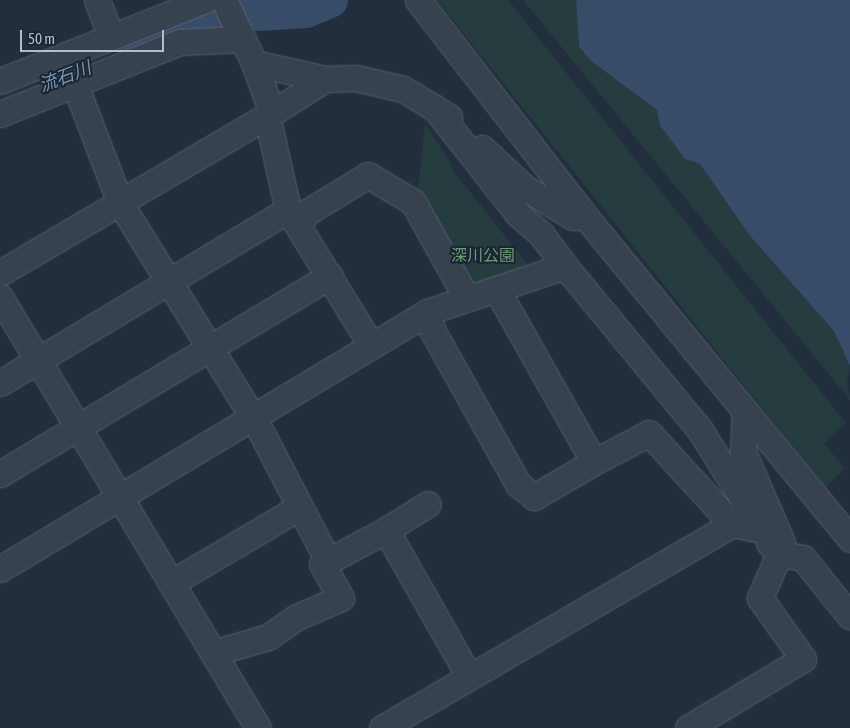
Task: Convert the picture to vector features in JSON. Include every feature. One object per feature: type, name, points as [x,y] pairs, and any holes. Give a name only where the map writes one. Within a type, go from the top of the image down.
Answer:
[{"type":"street","points":[[97,0],[111,36]]},
{"type":"street","points":[[0,114],[70,70],[111,36],[205,0]]},
{"type":"street","points":[[224,0],[254,63],[270,115],[293,217],[371,344]]},
{"type":"street","points":[[418,0],[585,216],[850,539]]},
{"type":"street","points":[[0,81],[70,70],[180,42],[239,32]]},
{"type":"street","points":[[254,63],[325,79],[356,78],[403,89],[436,108],[526,188],[573,217],[585,216]]},
{"type":"street","points":[[70,70],[120,203],[256,422],[298,508],[328,561]]},
{"type":"street","points":[[0,273],[270,115],[325,79]]},
{"type":"street","points":[[436,108],[518,214],[542,235],[565,266],[700,430],[751,512],[757,529],[779,554],[803,558],[850,616]]},
{"type":"street","points":[[0,383],[170,282],[309,210],[368,175],[413,202],[466,298]]},
{"type":"street","points":[[0,569],[119,498],[256,422],[371,344],[427,312],[565,266]]},
{"type":"street","points":[[0,474],[330,276]]},
{"type":"street","points":[[497,290],[594,462]]},
{"type":"street","points":[[0,297],[258,728]]},
{"type":"street","points":[[427,312],[432,330],[518,484],[534,497],[649,433],[732,524],[757,529]]},
{"type":"street","points":[[688,728],[802,659],[760,598],[779,554],[782,542],[743,452],[745,412]]},
{"type":"street","points":[[213,653],[268,637],[297,617],[341,598],[322,564],[386,530],[428,504]]},
{"type":"street","points":[[171,583],[298,508]]},
{"type":"street","points":[[382,728],[732,524]]},
{"type":"street","points":[[386,530],[469,676]]},
{"type":"green space","points":[[437,0],[508,0],[846,423],[824,443],[845,469],[825,487]]},
{"type":"green space","points":[[523,0],[576,0],[579,47],[591,61],[657,110],[685,159],[700,164],[750,236],[834,331],[850,366],[847,382],[850,400]]},
{"type":"green space","name":"深川公園","points":[[425,124],[451,163],[452,169],[531,269],[478,286],[467,283],[417,195]]},
{"type":"water","points":[[576,0],[850,0],[850,366],[834,331],[750,236],[700,164],[685,159],[660,125],[657,110],[591,61],[579,47]]},
{"type":"waterway","name":"流石川","points":[[136,49],[195,22],[224,15],[305,10],[330,0]]}]
